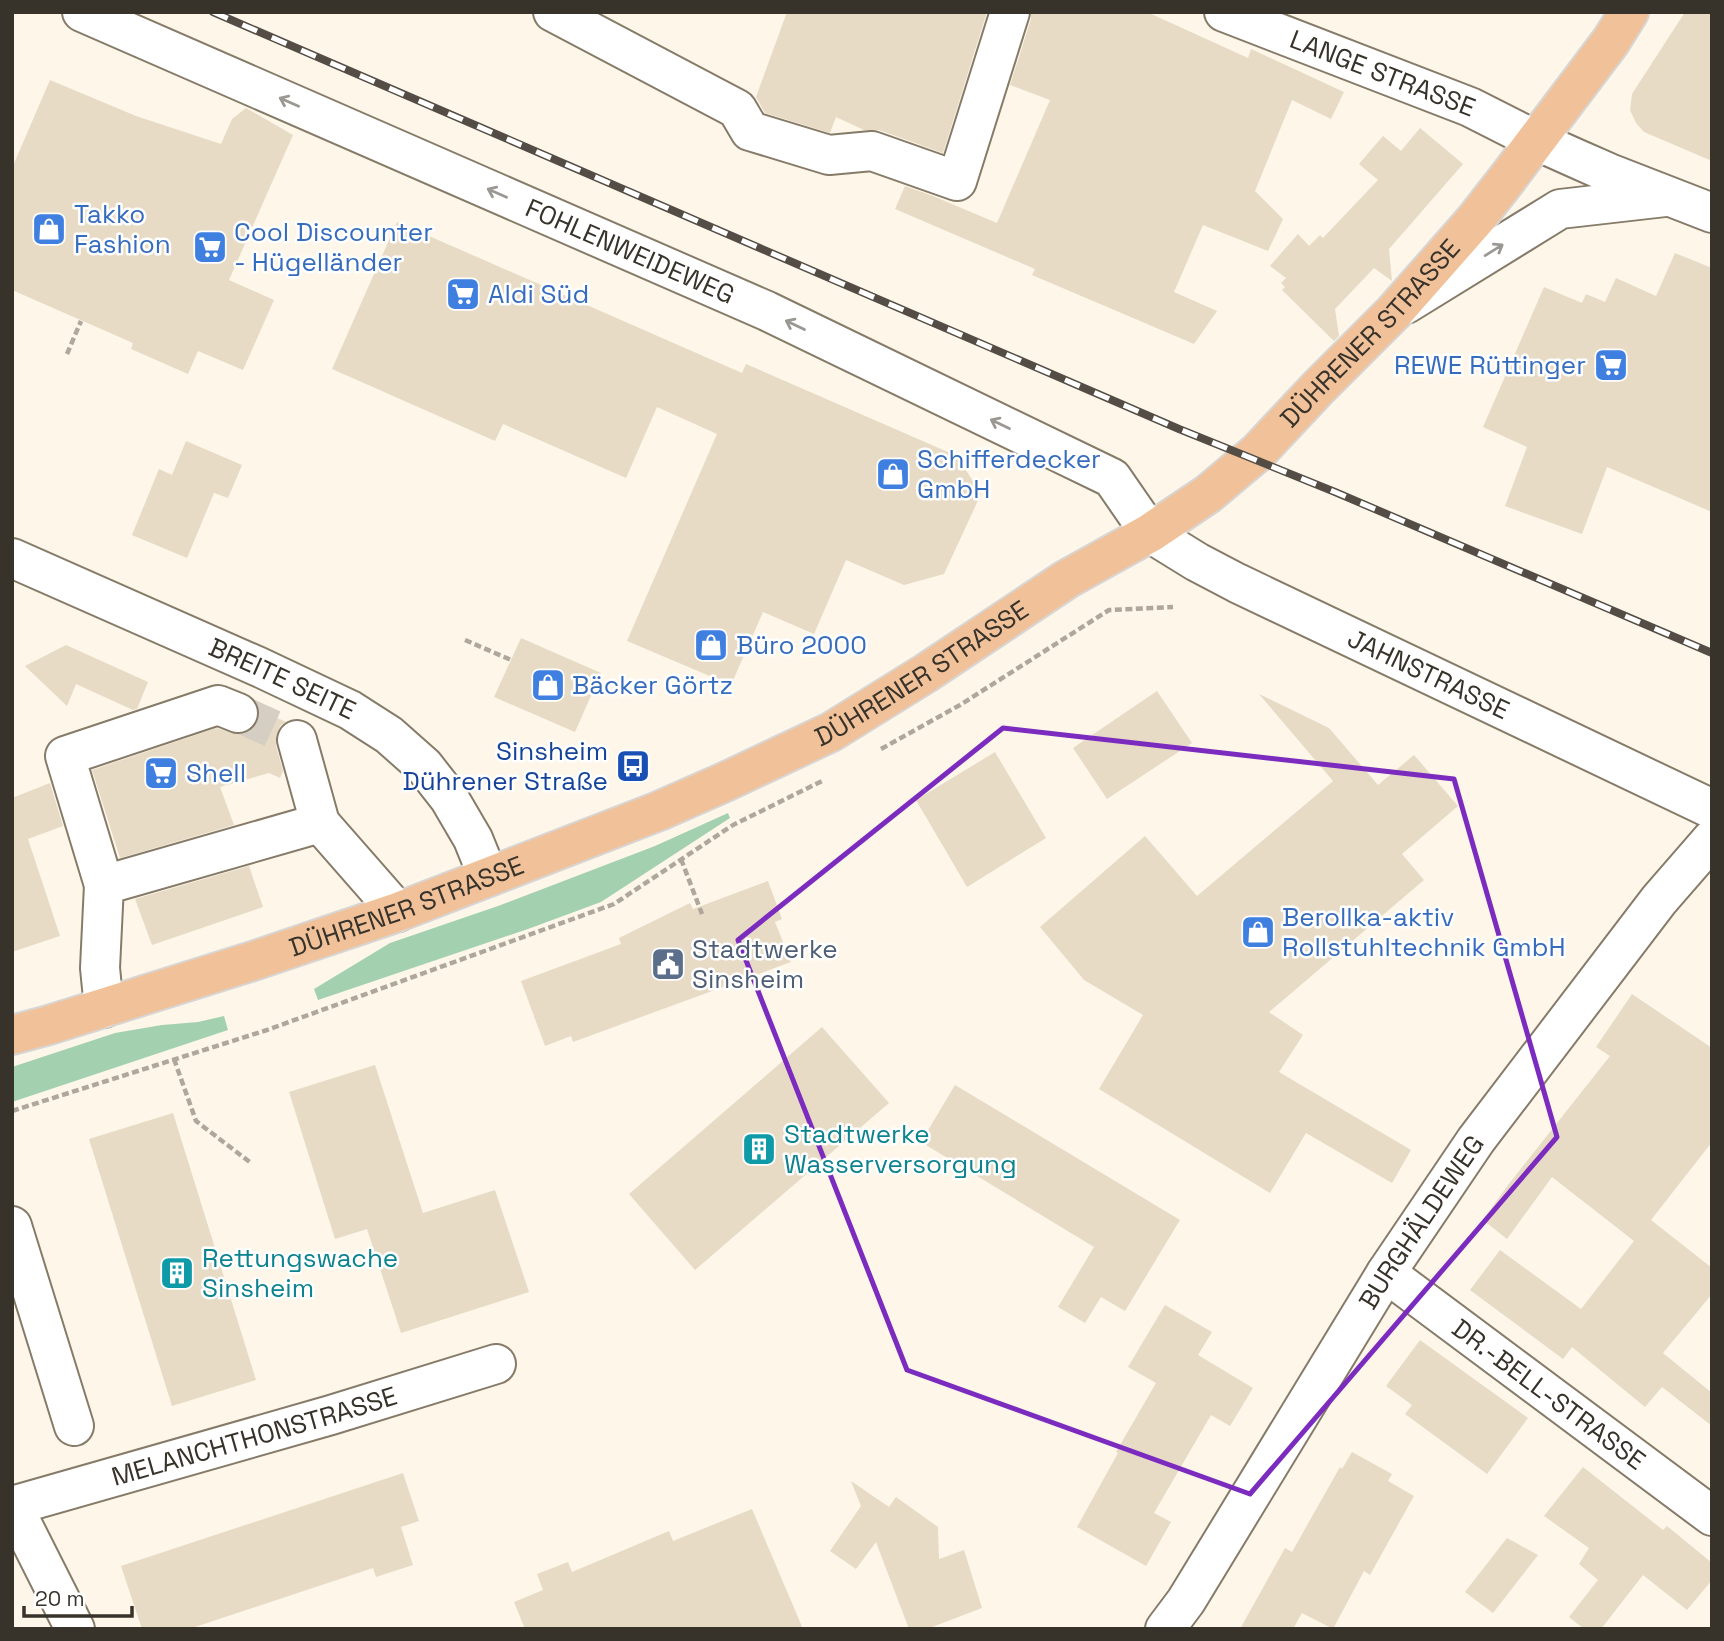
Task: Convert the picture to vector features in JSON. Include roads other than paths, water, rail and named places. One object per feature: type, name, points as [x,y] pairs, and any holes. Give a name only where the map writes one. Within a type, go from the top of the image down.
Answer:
[{"type":"main road","name":"DÜHRENER STRASSE","points":[[12,1035],[256,960],[398,912],[659,811],[831,732],[926,673],[1067,579],[1150,533],[1208,494],[1258,452],[1394,312],[1475,220],[1537,142],[1629,12]]},
{"type":"street","name":"FOHLENWEIDEWEG","points":[[82,12],[767,311],[1112,478],[1150,533]]},
{"type":"street","points":[[552,12],[737,109],[750,131],[829,155],[872,150],[957,181],[1010,12]]},
{"type":"street","name":"LANGE STRASSE","points":[[1224,12],[1471,107],[1537,142],[1712,213]]},
{"type":"street","points":[[1394,312],[1560,209],[1670,197]]},
{"type":"street","name":"JAHNSTRASSE","points":[[1150,533],[1237,583],[1712,810]]},
{"type":"street","name":"BREITE SEITE","points":[[12,558],[259,667],[350,710],[389,735],[424,765],[449,798],[473,839],[488,876]]},
{"type":"street","points":[[104,1008],[100,968],[104,885],[65,757],[218,705],[238,713]]},
{"type":"street","points":[[297,740],[320,823],[398,912]]},
{"type":"street","points":[[104,885],[320,823]]},
{"type":"street","name":"BURGHÄLDEWEG","points":[[1165,1629],[1186,1601],[1386,1273],[1476,1140],[1659,900],[1712,839]]},
{"type":"street","points":[[12,1226],[74,1426]]},
{"type":"street","name":"DR.-BELL-STRASSE","points":[[1386,1273],[1712,1516]]},
{"type":"street","name":"MELANCHTHONSTRASSE","points":[[13,1506],[331,1415],[496,1364]]},
{"type":"street","points":[[13,1506],[75,1629]]},
{"type":"tunnel","points":[[238,713],[297,740]]},
{"type":"railway","points":[[213,12],[1179,429],[1335,492],[1712,653]]},
{"type":"place","name":"Takko Fashion","points":[[49,229]]},
{"type":"place","name":"Cool Discounter - Hügelländer","points":[[210,247]]},
{"type":"place","name":"Aldi Süd","points":[[463,294]]},
{"type":"place","name":"REWE Rüttinger","points":[[1611,365]]},
{"type":"place","name":"Schifferdecker GmbH","points":[[893,474]]},
{"type":"place","name":"Büro 2000","points":[[711,645]]},
{"type":"place","name":"Bäcker Görtz","points":[[548,685]]},
{"type":"place","name":"Sinsheim Dührener Straße","points":[[633,766]]},
{"type":"place","name":"Shell","points":[[161,773]]},
{"type":"place","name":"Berollka-aktiv Rollstuhltechnik GmbH","points":[[1258,932]]},
{"type":"place","name":"Stadtwerke Sinsheim","points":[[668,964]]},
{"type":"place","name":"Stadtwerke Wasserversorgung","points":[[759,1149]]},
{"type":"place","name":"Rettungswache Sinsheim","points":[[177,1273]]}]
